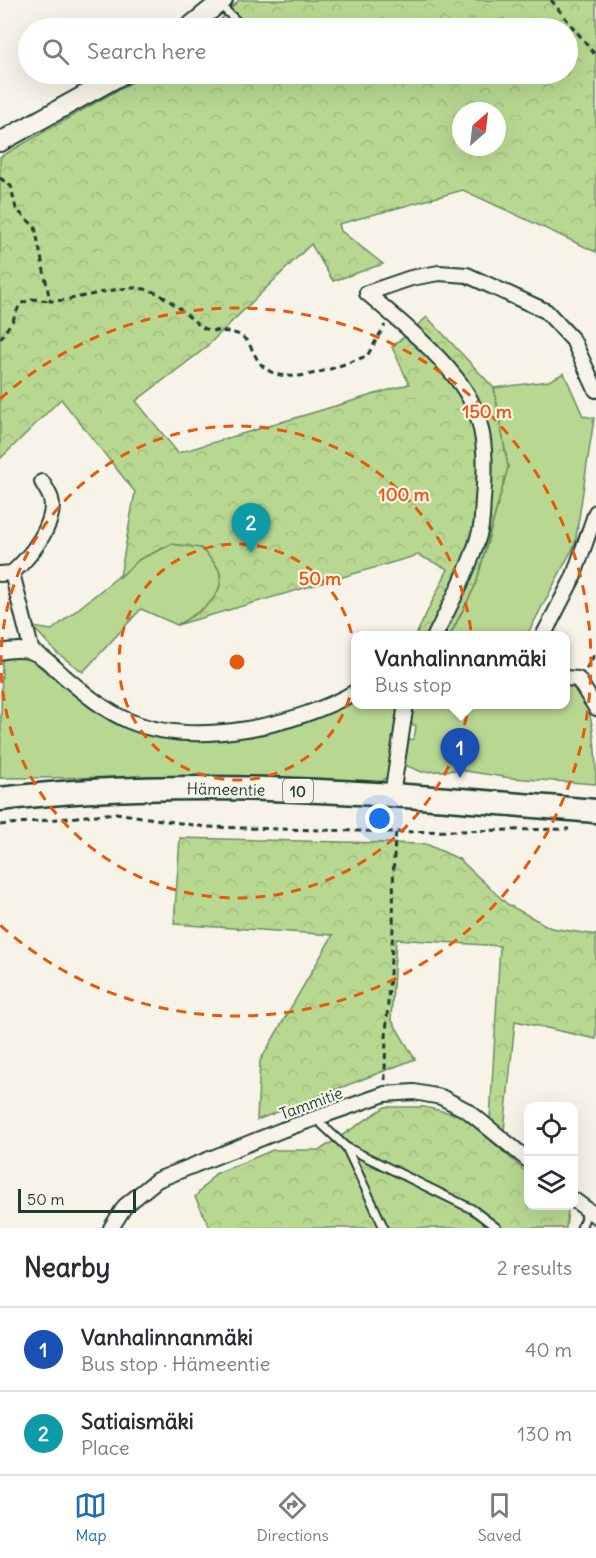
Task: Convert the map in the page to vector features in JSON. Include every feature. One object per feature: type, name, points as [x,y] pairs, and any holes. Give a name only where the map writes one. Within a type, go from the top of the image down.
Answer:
[{"type":"highway","name":"Hämeentie","points":[[0,799],[118,789],[185,788],[392,795],[596,811]]},
{"type":"street","points":[[201,18],[221,2]]},
{"type":"street","points":[[0,142],[105,84]]},
{"type":"street","points":[[437,631],[465,575],[480,533],[486,456],[483,428],[472,402],[456,378],[367,293],[430,274],[467,275],[546,311],[573,340],[596,390]]},
{"type":"street","points":[[42,482],[51,499],[51,513],[38,546],[6,573],[32,652],[103,706],[128,720],[152,729],[177,733],[254,728],[319,710],[351,694]]},
{"type":"street","points":[[546,631],[573,578],[596,512]]},
{"type":"street","points":[[0,652],[32,652]]},
{"type":"street","points":[[572,679],[596,708]]},
{"type":"street","points":[[392,795],[405,709]]},
{"type":"street","name":"Tammitie","points":[[111,1228],[125,1206],[157,1180],[315,1118],[385,1094],[414,1092],[441,1097],[468,1111],[524,1157]]},
{"type":"street","points":[[578,1203],[592,1213]]},
{"type":"lane","points":[[221,2],[235,18]]},
{"type":"lane","points":[[315,1118],[346,1147],[472,1209],[497,1228]]},
{"type":"lane","points":[[346,1147],[384,1228]]},
{"type":"lane","points":[[581,1228],[592,1213]]},
{"type":"path","points":[[551,0],[565,18]]},
{"type":"path","points":[[578,34],[596,56]]},
{"type":"path","points":[[0,178],[11,186],[16,209],[35,227],[50,301]]},
{"type":"path","points":[[0,339],[13,320],[20,304],[32,299],[50,301],[96,296],[117,289],[149,290],[176,304],[205,329],[238,334],[253,347],[260,363],[275,374],[299,378],[367,356],[391,314]]},
{"type":"path","points":[[572,679],[596,652]]},
{"type":"path","points":[[0,825],[116,813],[206,827],[396,832],[570,829]]},
{"type":"path","points":[[385,1094],[386,1021],[393,927],[392,866],[396,832]]},
{"type":"green space","points":[[239,0],[596,0],[596,252],[463,190],[339,224],[341,231],[383,264],[333,281],[311,244],[203,350],[136,401],[178,453],[409,384],[392,347],[427,317],[494,388],[508,467],[476,584],[452,631],[418,631],[448,569],[418,555],[177,625],[201,610],[215,597],[221,580],[219,570],[201,548],[172,544],[140,559],[120,577],[135,492],[61,399],[0,459],[0,157],[128,84],[578,84],[578,18],[222,18]]},
{"type":"green space","points":[[564,373],[583,416],[594,418],[575,544],[529,631],[452,631],[476,584],[508,467],[494,388],[549,381]]},
{"type":"green space","points":[[172,544],[201,548],[219,570],[221,580],[215,597],[185,621],[177,625],[141,609],[83,672],[57,653],[33,627],[52,630],[140,559]]},
{"type":"green space","points":[[2,658],[31,660],[98,711],[127,727],[159,736],[192,740],[226,739],[294,725],[351,703],[351,709],[398,709],[390,774],[381,782],[225,777],[0,778]]},
{"type":"green space","points":[[570,687],[583,698],[588,711],[596,757],[596,784],[511,778],[459,770],[422,772],[407,766],[401,756],[406,740],[414,739],[416,726],[410,723],[411,709],[570,709]]},
{"type":"green space","points":[[180,838],[426,844],[459,859],[507,904],[551,928],[596,935],[596,1039],[515,1021],[504,1131],[490,1120],[500,946],[396,939],[391,1019],[415,1059],[257,1120],[260,1061],[333,935],[174,924]]},
{"type":"green space","points":[[385,1107],[424,1107],[464,1116],[524,1170],[524,1210],[568,1210],[566,1228],[210,1228],[195,1197],[215,1174],[273,1150],[320,1150]]},
{"type":"place","name":"Satiaismäki","points":[[251,553]]},
{"type":"place","name":"Vanhalinnanmäki","points":[[460,778]]}]
